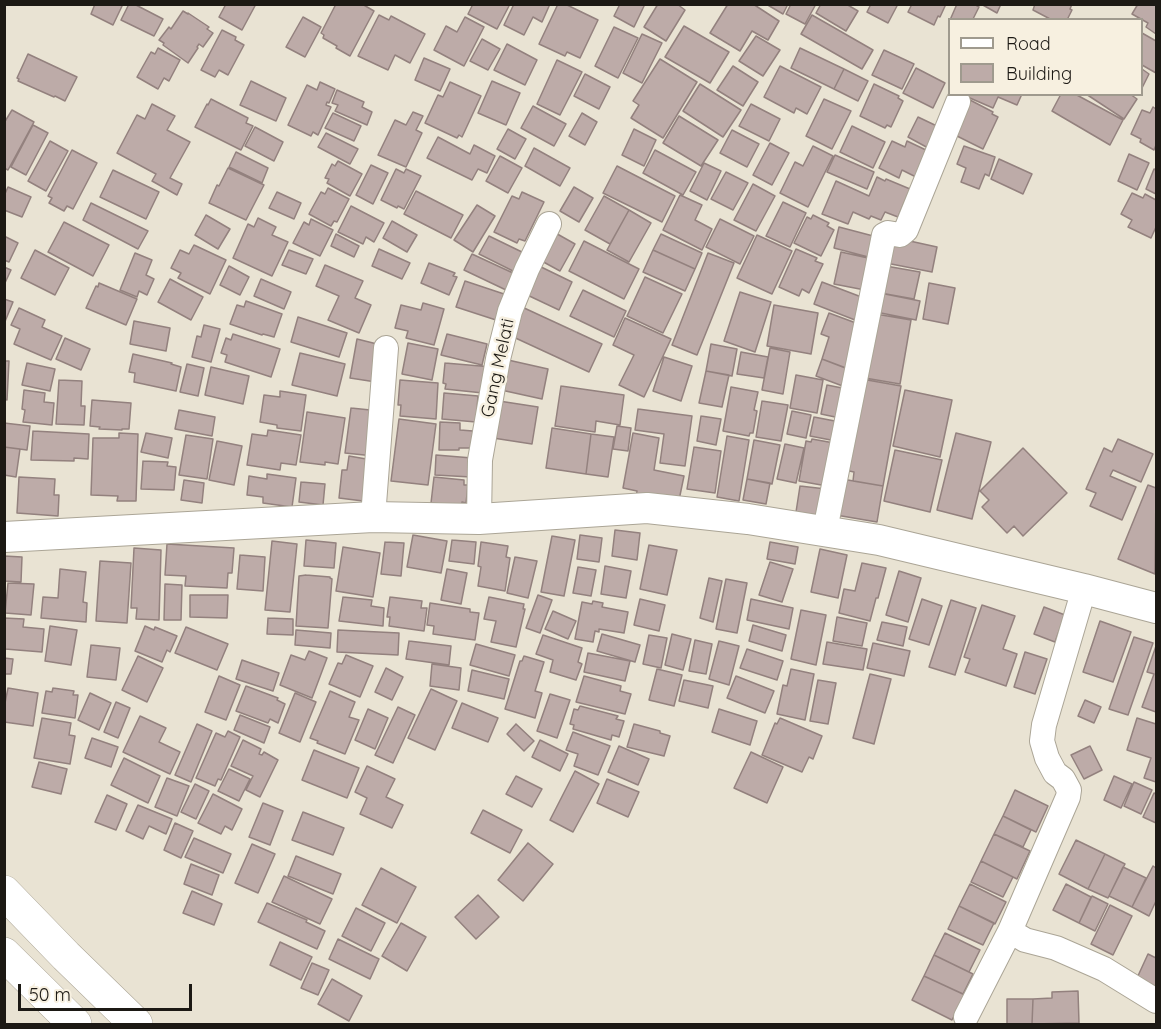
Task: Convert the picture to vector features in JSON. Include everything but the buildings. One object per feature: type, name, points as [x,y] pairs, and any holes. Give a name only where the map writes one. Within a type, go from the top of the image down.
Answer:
[{"type":"highway","points":[[4,892],[136,1024]]},
{"type":"highway","points":[[4,954],[75,1024]]},
{"type":"street","points":[[825,530],[884,235],[888,233],[900,235],[906,230],[958,102]]},
{"type":"street","name":"Gang Melati","points":[[479,519],[480,460],[500,349],[510,311],[549,224]]},
{"type":"street","points":[[372,517],[386,348]]},
{"type":"street","points":[[4,537],[372,517],[479,519],[646,508],[748,519],[879,540],[1156,608]]},
{"type":"street","points":[[966,1017],[1010,931],[1068,797],[1069,790],[1063,779],[1055,773],[1042,741],[1044,725],[1084,589]]},
{"type":"street","points":[[1010,931],[1025,940],[1056,948],[1104,969],[1156,1001]]}]
